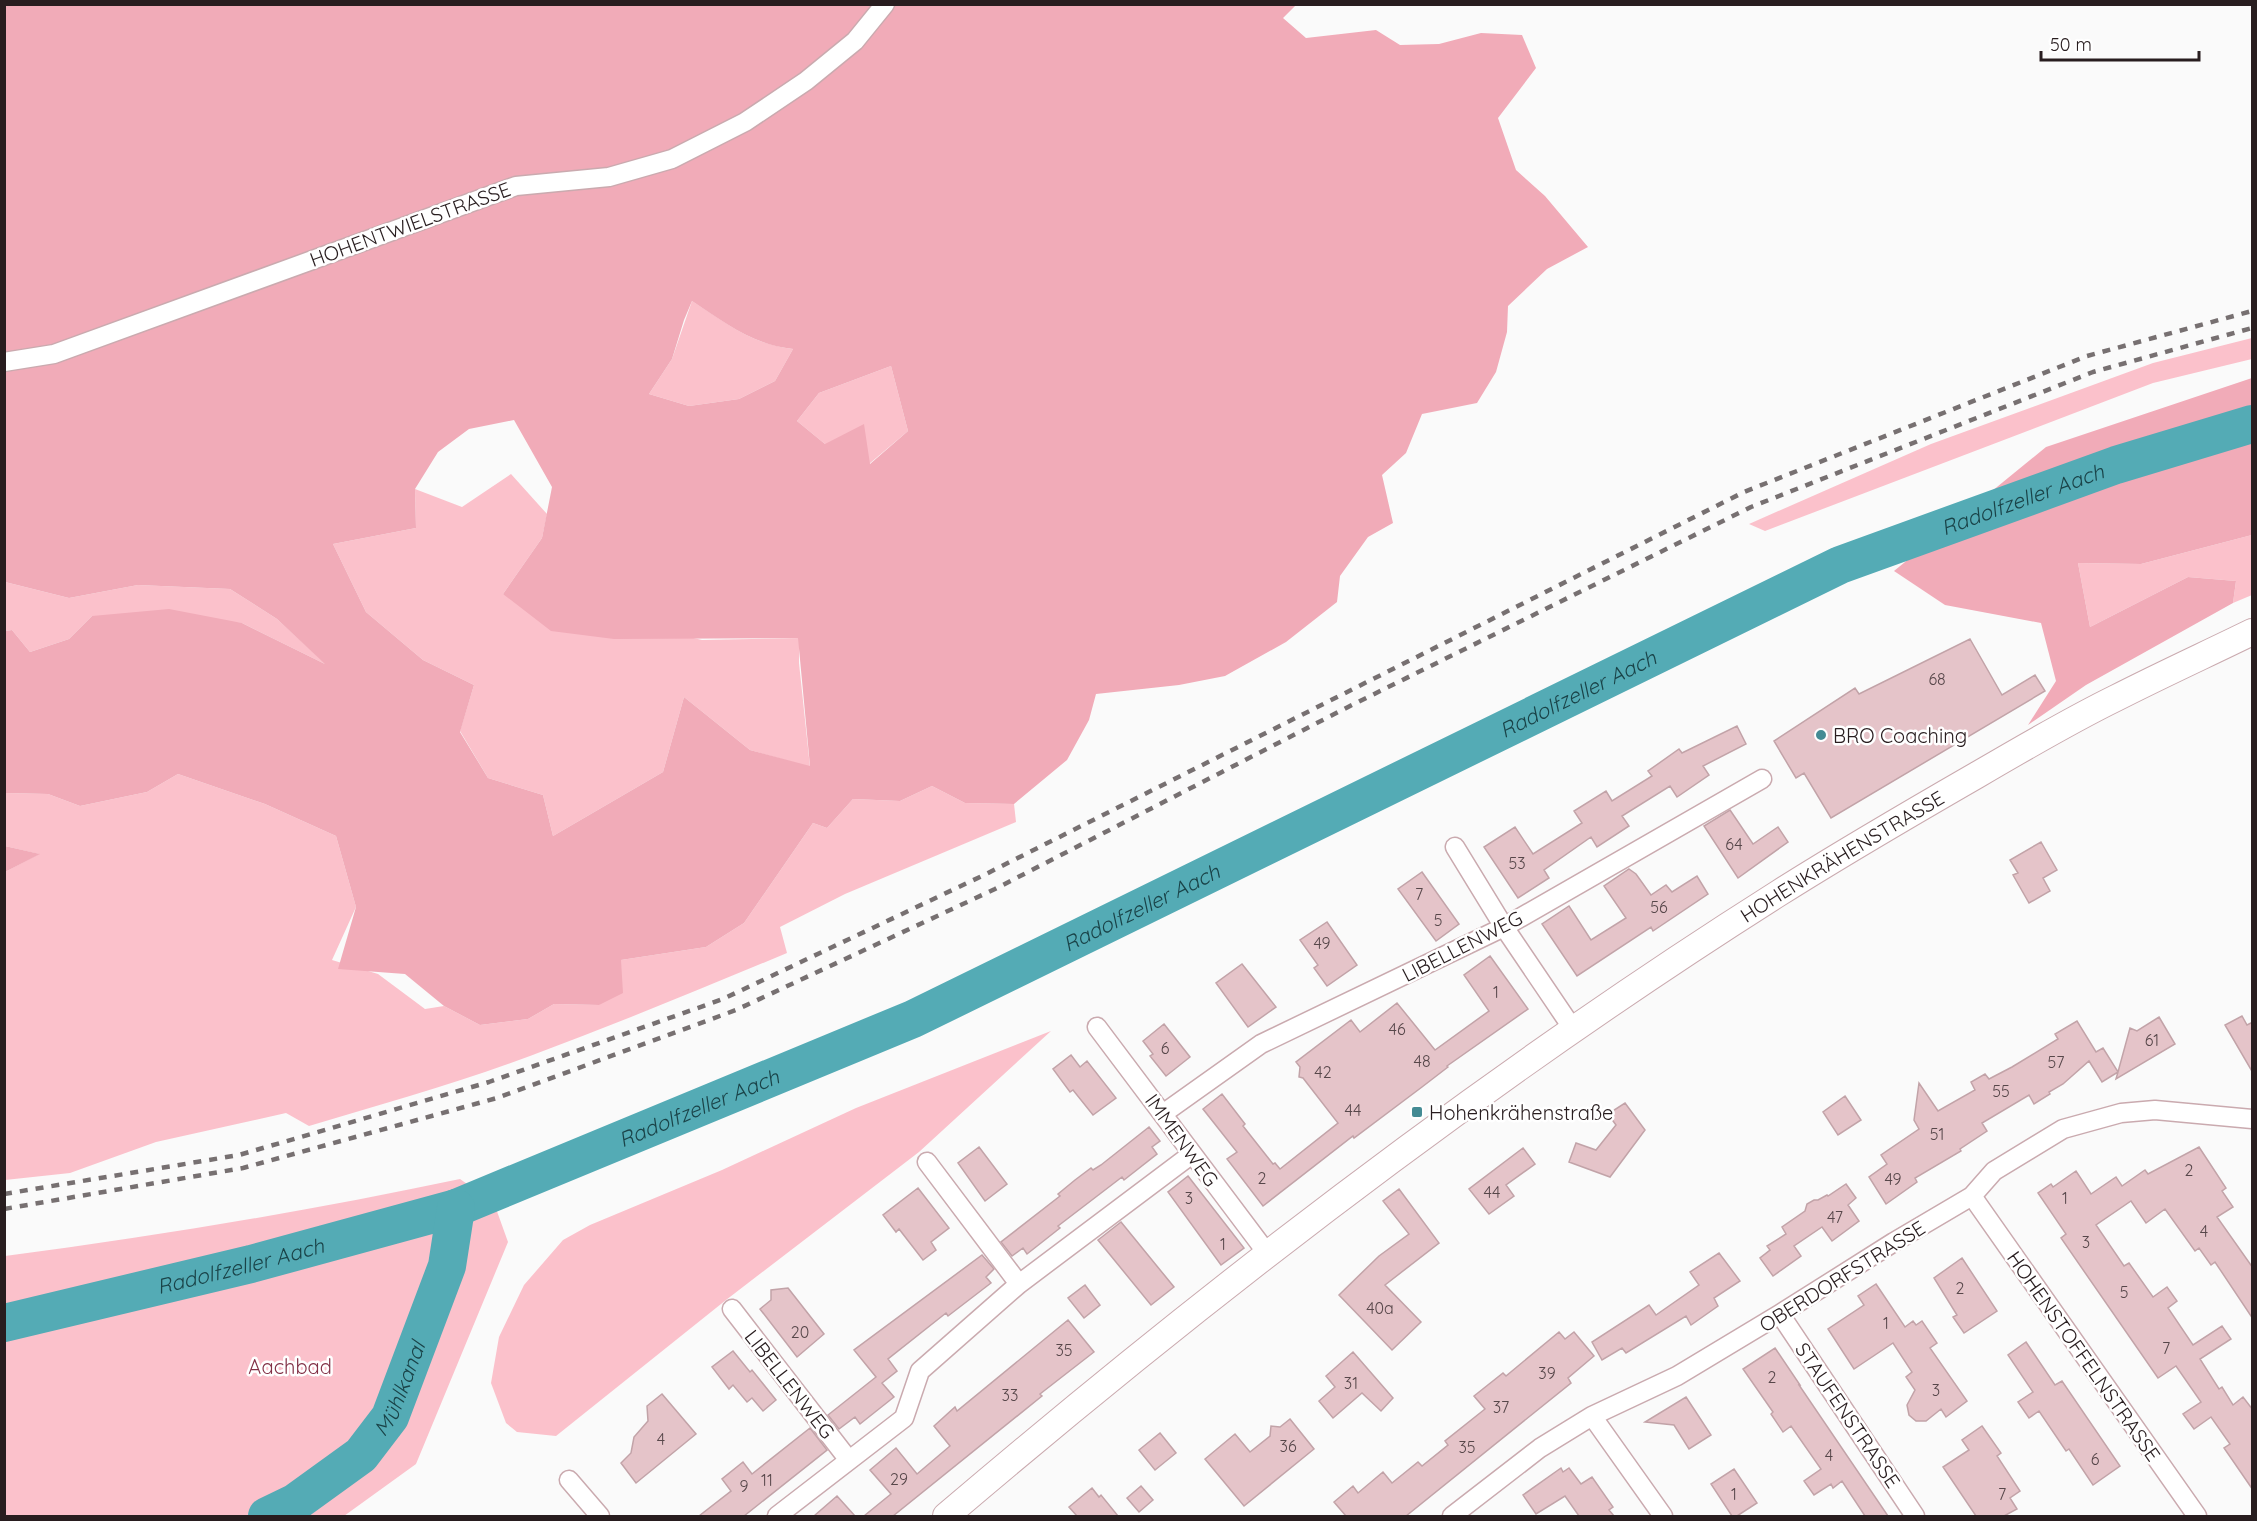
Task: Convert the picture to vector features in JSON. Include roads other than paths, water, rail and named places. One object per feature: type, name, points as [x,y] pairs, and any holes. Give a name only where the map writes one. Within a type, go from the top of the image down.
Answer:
[{"type":"main road","name":"HOHENKRÄHENSTRASSE","points":[[946,1516],[1075,1406],[1267,1253],[1498,1081],[1683,954],[1858,843],[2114,698],[2253,632]]},
{"type":"street","name":"HOHENTWIELSTRASSE","points":[[4,362],[54,354],[516,186],[609,177],[672,159],[746,122],[806,81],[855,41],[885,4]]},
{"type":"street","name":"LIBELLENWEG","points":[[1164,1113],[1261,1044],[1504,927],[1762,779]]},
{"type":"street","points":[[1455,847],[1504,927],[1573,1029]]},
{"type":"street","name":"IMMENWEG","points":[[1097,1028],[1164,1113],[1267,1253]]},
{"type":"street","name":"OBERDORFSTRASSE","points":[[1452,1516],[1540,1448],[1592,1416],[1677,1376],[1780,1314],[1972,1196],[1994,1171],[2063,1129],[2121,1113],[2155,1110],[2252,1122]]},
{"type":"street","points":[[777,1516],[904,1418],[920,1371],[1019,1284],[1192,1154]]},
{"type":"street","points":[[927,1162],[1019,1284]]},
{"type":"street","name":"HOHENSTOFFELNSTRASSE","points":[[1972,1196],[2197,1516]]},
{"type":"street","name":"LIBELLENWEG","points":[[732,1309],[848,1459]]},
{"type":"street","name":"STAUFENSTRASSE","points":[[1780,1314],[1915,1516]]},
{"type":"street","points":[[1592,1416],[1662,1516]]},
{"type":"street","points":[[569,1480],[600,1516]]},
{"type":"waterway","name":"Radolfzeller Aach","points":[[4,1323],[251,1264],[456,1208],[913,1019],[1840,565],[2116,465],[2252,424]]},
{"type":"waterway","name":"Mühlkanal","points":[[267,1516],[296,1502],[361,1455],[390,1417],[447,1266],[456,1208]]},
{"type":"railway","points":[[4,1194],[239,1155],[489,1082],[723,999],[984,875],[1744,492],[2087,356],[2252,311]]},
{"type":"railway","points":[[4,1209],[243,1168],[497,1098],[736,1010],[995,889],[1350,706],[1751,507],[2093,372],[2252,328]]},
{"type":"place","name":"BRO Coaching","points":[[1821,735]]},
{"type":"place","name":"Hohenkrähenstraße","points":[[1417,1112]]},
{"type":"park label","name":"Aachbad","points":[[290,1366]]}]
